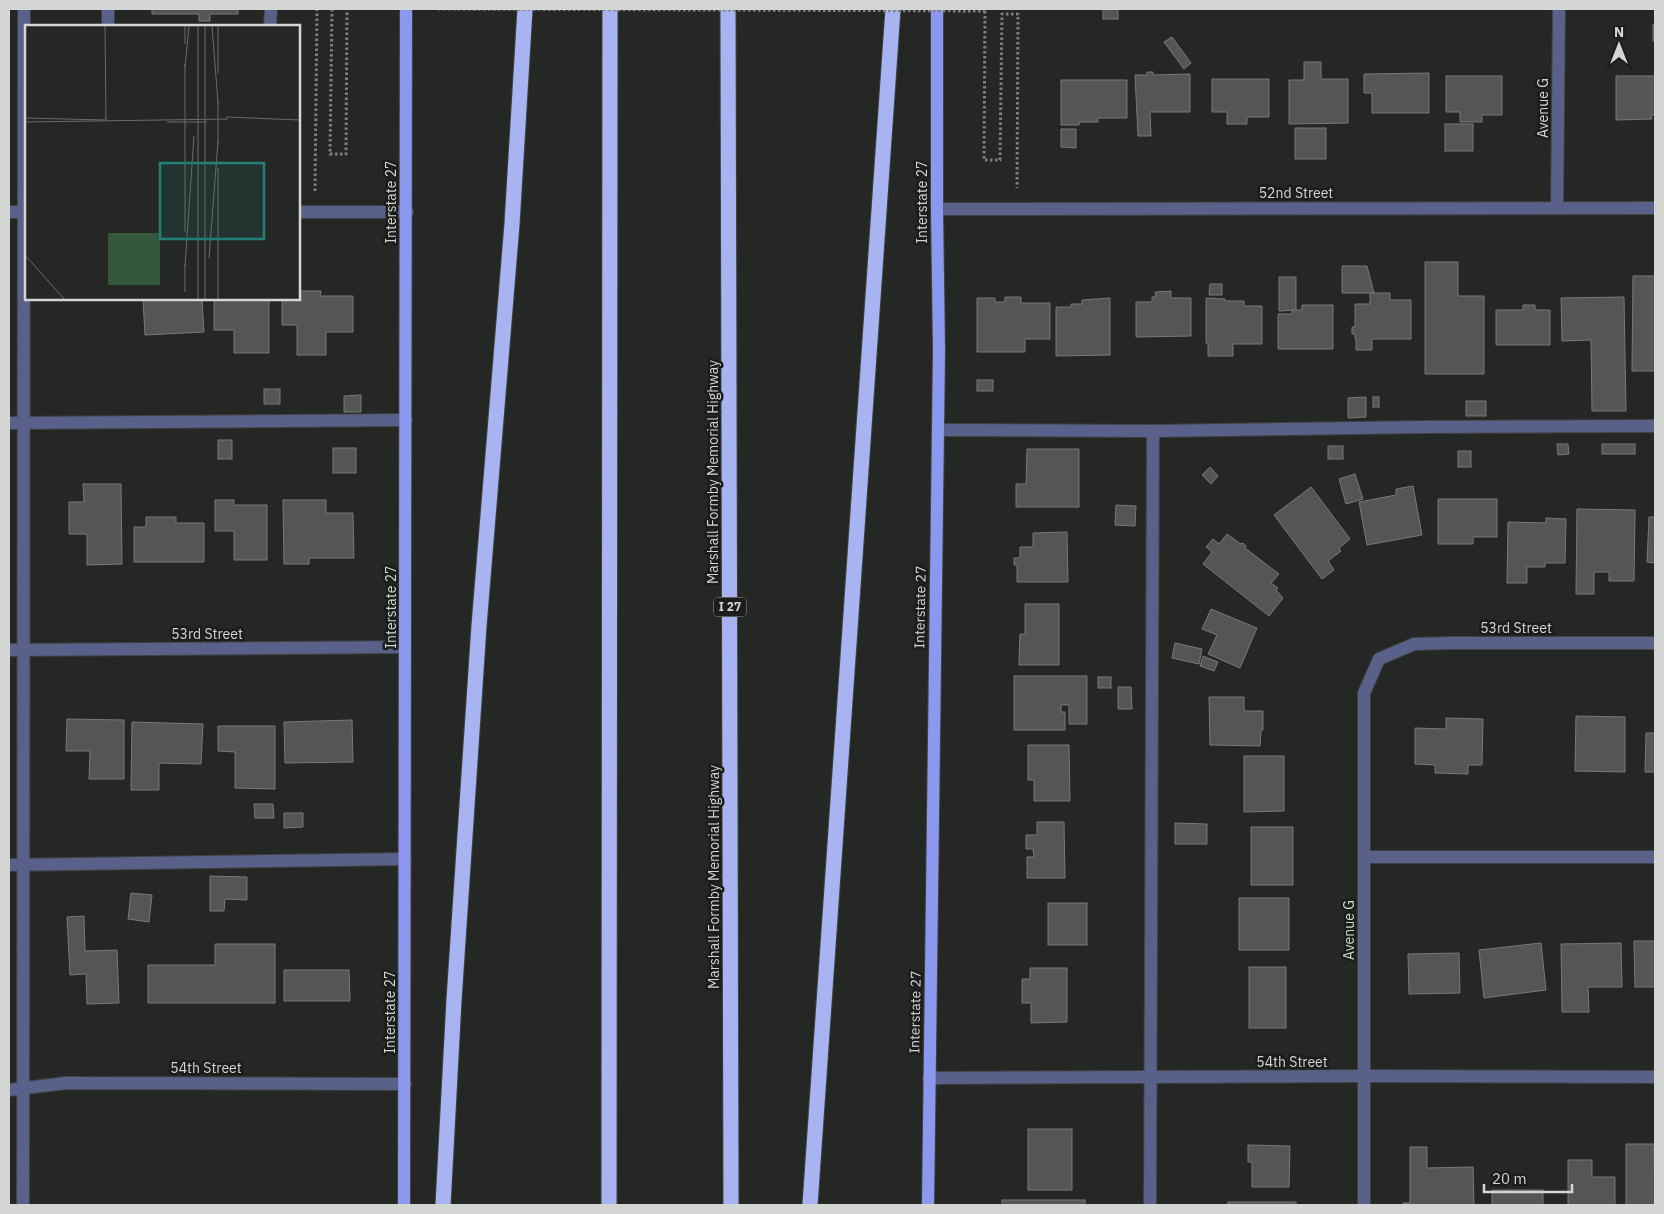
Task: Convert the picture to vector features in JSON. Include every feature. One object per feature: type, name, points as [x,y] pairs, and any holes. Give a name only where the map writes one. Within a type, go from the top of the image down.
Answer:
[{"type":"highway","points":[[443,1205],[478,636],[512,224],[525,9]]},
{"type":"highway","points":[[609,1205],[610,9]]},
{"type":"highway","name":"Marshall Formby Memorial Highway","points":[[728,9],[731,1205]]},
{"type":"highway","points":[[810,1205],[893,9]]},
{"type":"main road","name":"Interstate 27","points":[[404,1205],[406,9]]},
{"type":"main road","name":"Interstate 27","points":[[928,1205],[939,350],[937,9]]},
{"type":"street","points":[[23,1205],[24,9]]},
{"type":"street","points":[[108,9],[108,25]]},
{"type":"street","points":[[270,25],[271,9]]},
{"type":"street","name":"Avenue G","points":[[1557,208],[1559,9]]},
{"type":"street","name":"52nd Street","points":[[937,209],[1655,208]]},
{"type":"street","points":[[9,212],[25,212]]},
{"type":"street","points":[[300,212],[407,212]]},
{"type":"street","points":[[9,423],[406,420]]},
{"type":"street","points":[[938,430],[1655,426]]},
{"type":"street","points":[[1150,1205],[1153,430]]},
{"type":"street","name":"53rd Street","points":[[1379,659],[1414,644],[1450,642],[1655,643]]},
{"type":"street","name":"53rd Street","points":[[9,650],[405,647]]},
{"type":"street","name":"Avenue G","points":[[1364,1205],[1364,693],[1379,659]]},
{"type":"street","points":[[1364,856],[1655,857]]},
{"type":"street","points":[[9,865],[405,859]]},
{"type":"street","name":"54th Street","points":[[929,1078],[1655,1077]]},
{"type":"street","name":"54th Street","points":[[9,1090],[66,1083],[404,1084]]},
{"type":"path","points":[[315,212],[317,9]]},
{"type":"path","points":[[332,9],[330,154],[346,154],[347,9]]},
{"type":"path","points":[[438,9],[985,11],[984,160],[1000,160],[1002,14],[1018,14],[1017,209]]},
{"type":"building","points":[[152,9],[238,9],[238,14],[210,14],[210,21],[199,21],[199,14],[152,14]]},
{"type":"building","points":[[1103,9],[1118,9],[1118,19],[1103,19]]},
{"type":"building","points":[[1653,25],[1655,25],[1655,41],[1653,41]]},
{"type":"building","points":[[1172,37],[1191,63],[1184,69],[1164,42]]},
{"type":"building","points":[[1304,62],[1321,62],[1321,79],[1348,79],[1348,123],[1289,124],[1289,80],[1304,80]]},
{"type":"building","points":[[1147,72],[1153,72],[1153,75],[1190,74],[1190,112],[1150,112],[1151,136],[1138,136],[1135,75],[1147,75]]},
{"type":"building","points":[[1429,73],[1429,113],[1372,113],[1372,93],[1364,93],[1364,74]]},
{"type":"building","points":[[1446,76],[1502,76],[1502,115],[1482,115],[1482,122],[1460,122],[1460,112],[1446,112]]},
{"type":"building","points":[[1616,76],[1655,76],[1655,115],[1651,115],[1652,119],[1616,120]]},
{"type":"building","points":[[1212,79],[1269,79],[1269,117],[1247,117],[1247,124],[1227,124],[1227,112],[1212,112]]},
{"type":"building","points":[[1061,80],[1127,80],[1127,118],[1098,118],[1098,122],[1079,122],[1079,125],[1061,125]]},
{"type":"building","points":[[1445,124],[1473,124],[1473,151],[1445,151]]},
{"type":"building","points":[[1295,128],[1326,128],[1326,159],[1295,159]]},
{"type":"building","points":[[1061,129],[1076,129],[1076,148],[1061,147]]},
{"type":"building","points":[[1425,262],[1458,262],[1458,296],[1484,296],[1484,374],[1425,374]]},
{"type":"building","points":[[1342,266],[1367,266],[1374,293],[1342,293]]},
{"type":"building","points":[[1633,276],[1655,276],[1655,371],[1632,371]]},
{"type":"building","points":[[1279,277],[1296,277],[1296,310],[1279,311]]},
{"type":"building","points":[[1210,284],[1222,284],[1222,295],[1209,295]]},
{"type":"building","points":[[300,291],[321,291],[320,296],[353,296],[353,332],[326,332],[326,355],[297,355],[297,325],[282,325],[282,300],[300,300]]},
{"type":"building","points":[[1171,291],[1171,298],[1191,298],[1191,336],[1136,337],[1136,302],[1152,302],[1152,297],[1156,297],[1155,292]]},
{"type":"building","points":[[1370,293],[1390,293],[1390,300],[1411,300],[1411,339],[1372,339],[1372,350],[1356,350],[1355,334],[1352,334],[1352,327],[1355,327],[1355,304],[1370,304]]},
{"type":"building","points":[[1005,297],[1021,297],[1021,303],[1050,303],[1050,339],[1025,339],[1025,352],[977,352],[977,298],[995,298],[995,302],[1005,302]]},
{"type":"building","points":[[1624,297],[1626,411],[1592,411],[1591,340],[1562,341],[1561,298]]},
{"type":"building","points":[[1110,298],[1110,355],[1056,356],[1056,307],[1071,307],[1071,304],[1082,304],[1082,300]]},
{"type":"building","points":[[1206,298],[1244,301],[1244,306],[1262,306],[1262,344],[1233,344],[1233,356],[1208,356],[1208,343],[1206,343]]},
{"type":"building","points":[[143,300],[202,300],[204,332],[145,335]]},
{"type":"building","points":[[214,300],[269,300],[269,353],[234,353],[234,330],[214,330]]},
{"type":"building","points":[[1302,305],[1333,305],[1333,349],[1278,349],[1278,314],[1292,314],[1292,310],[1302,310]]},
{"type":"building","points":[[1523,305],[1535,305],[1535,310],[1550,310],[1550,345],[1496,345],[1496,310],[1523,310]]},
{"type":"building","points":[[977,380],[993,380],[993,391],[977,391]]},
{"type":"building","points":[[264,389],[280,389],[280,404],[264,404]]},
{"type":"building","points":[[361,395],[361,412],[344,412],[344,396]]},
{"type":"building","points":[[1366,397],[1366,417],[1348,418],[1348,398]]},
{"type":"building","points":[[1373,397],[1379,397],[1379,407],[1373,407]]},
{"type":"building","points":[[1466,401],[1486,401],[1486,416],[1466,416]]},
{"type":"building","points":[[218,440],[232,440],[232,459],[218,459]]},
{"type":"building","points":[[1557,444],[1568,444],[1569,454],[1558,455]]},
{"type":"building","points":[[1602,444],[1635,444],[1635,454],[1602,454]]},
{"type":"building","points":[[1328,446],[1343,446],[1343,459],[1328,459]]},
{"type":"building","points":[[333,448],[356,448],[356,473],[333,473]]},
{"type":"building","points":[[1027,449],[1079,449],[1079,507],[1016,507],[1016,484],[1026,484]]},
{"type":"building","points":[[1458,451],[1471,451],[1471,467],[1458,467]]},
{"type":"building","points":[[1210,467],[1218,476],[1211,484],[1202,475]]},
{"type":"building","points":[[1355,474],[1363,499],[1346,504],[1339,479]]},
{"type":"building","points":[[83,484],[121,484],[122,564],[87,565],[87,534],[69,534],[69,502],[84,502]]},
{"type":"building","points":[[1413,486],[1422,535],[1367,545],[1359,502],[1396,495],[1396,489]]},
{"type":"building","points":[[1311,487],[1350,539],[1339,548],[1341,551],[1328,561],[1334,570],[1322,579],[1274,515]]},
{"type":"building","points":[[1438,499],[1497,499],[1497,537],[1473,537],[1473,544],[1438,544]]},
{"type":"building","points":[[215,500],[234,500],[234,505],[267,505],[267,560],[234,560],[234,531],[215,531]]},
{"type":"building","points":[[283,500],[326,500],[326,513],[353,513],[354,558],[309,558],[309,564],[284,564]]},
{"type":"building","points":[[1116,505],[1136,506],[1135,526],[1115,525]]},
{"type":"building","points":[[1577,509],[1635,510],[1634,581],[1609,581],[1609,572],[1594,572],[1594,594],[1576,594]]},
{"type":"building","points":[[146,517],[176,517],[176,523],[204,523],[204,562],[134,562],[134,527],[146,527]]},
{"type":"building","points":[[1649,517],[1655,517],[1655,563],[1647,562]]},
{"type":"building","points":[[1546,518],[1566,519],[1565,563],[1545,563],[1545,567],[1527,567],[1527,583],[1507,583],[1508,522],[1546,523]]},
{"type":"building","points":[[1067,532],[1068,582],[1017,582],[1017,565],[1014,565],[1014,558],[1020,558],[1020,547],[1033,547],[1033,533]]},
{"type":"building","points":[[1227,534],[1241,544],[1243,543],[1246,546],[1245,548],[1279,574],[1271,583],[1278,588],[1276,590],[1283,598],[1269,616],[1203,564],[1212,552],[1206,547],[1213,539],[1219,544]]},
{"type":"building","points":[[1025,604],[1059,604],[1059,665],[1019,665],[1020,634],[1025,634]]},
{"type":"building","points":[[1211,609],[1257,628],[1240,668],[1208,654],[1217,635],[1202,629]]},
{"type":"building","points":[[1175,643],[1202,649],[1199,664],[1172,658]]},
{"type":"building","points":[[1203,656],[1218,662],[1214,671],[1200,666]]},
{"type":"building","points":[[1014,676],[1087,676],[1087,724],[1069,724],[1069,705],[1061,705],[1061,712],[1065,712],[1065,730],[1014,730]]},
{"type":"building","points":[[1098,677],[1111,677],[1111,688],[1098,688]]},
{"type":"building","points":[[1118,687],[1131,687],[1132,709],[1118,709]]},
{"type":"building","points":[[1209,697],[1244,697],[1244,711],[1263,711],[1263,730],[1261,730],[1260,746],[1210,745]]},
{"type":"building","points":[[1576,716],[1625,717],[1625,772],[1575,771]]},
{"type":"building","points":[[1446,718],[1483,719],[1482,765],[1468,765],[1468,774],[1435,773],[1435,765],[1415,764],[1415,728],[1446,729]]},
{"type":"building","points":[[67,719],[124,720],[124,779],[89,779],[90,751],[66,751]]},
{"type":"building","points":[[352,720],[353,762],[285,763],[284,722]]},
{"type":"building","points":[[132,722],[203,724],[201,764],[159,763],[159,790],[131,790]]},
{"type":"building","points":[[218,726],[275,726],[275,789],[235,788],[235,752],[218,751]]},
{"type":"building","points":[[1646,733],[1655,733],[1655,772],[1645,772]]},
{"type":"building","points":[[1028,745],[1069,745],[1070,801],[1034,801],[1034,780],[1028,780]]},
{"type":"building","points":[[1244,756],[1284,756],[1284,811],[1244,812]]},
{"type":"building","points":[[254,804],[273,804],[274,818],[255,818]]},
{"type":"building","points":[[284,813],[303,813],[303,827],[284,828]]},
{"type":"building","points":[[1037,822],[1064,822],[1065,878],[1027,878],[1027,857],[1034,857],[1033,849],[1026,849],[1026,835],[1037,835]]},
{"type":"building","points":[[1175,823],[1207,824],[1207,844],[1175,844]]},
{"type":"building","points":[[1251,827],[1293,827],[1293,885],[1251,885]]},
{"type":"building","points":[[210,876],[247,877],[247,900],[225,899],[224,911],[210,911]]},
{"type":"building","points":[[131,893],[152,895],[149,922],[128,919]]},
{"type":"building","points":[[1239,898],[1289,898],[1289,950],[1239,950]]},
{"type":"building","points":[[1048,903],[1087,903],[1087,945],[1048,945]]},
{"type":"building","points":[[84,916],[85,951],[117,950],[119,1003],[87,1004],[86,974],[70,975],[67,917]]},
{"type":"building","points":[[1634,941],[1655,941],[1655,987],[1635,987]]},
{"type":"building","points":[[1541,943],[1546,990],[1484,998],[1479,950]]},
{"type":"building","points":[[1621,943],[1622,987],[1588,987],[1589,1012],[1562,1012],[1561,944]]},
{"type":"building","points":[[215,944],[275,944],[275,1003],[148,1003],[148,965],[215,965]]},
{"type":"building","points":[[1459,953],[1460,993],[1409,994],[1408,954]]},
{"type":"building","points":[[1249,967],[1286,967],[1286,1028],[1249,1028]]},
{"type":"building","points":[[1030,968],[1067,968],[1067,1022],[1031,1023],[1031,1003],[1022,1003],[1022,979],[1030,979]]},
{"type":"building","points":[[284,970],[349,970],[350,1001],[284,1001]]},
{"type":"building","points":[[1028,1129],[1072,1129],[1072,1190],[1028,1190]]},
{"type":"building","points":[[1626,1144],[1654,1144],[1655,1205],[1626,1205]]},
{"type":"building","points":[[1248,1145],[1290,1146],[1289,1187],[1252,1187],[1252,1162],[1248,1162]]},
{"type":"building","points":[[1410,1147],[1427,1147],[1427,1168],[1473,1167],[1474,1205],[1403,1205],[1403,1203],[1410,1203]]},
{"type":"building","points":[[1568,1160],[1592,1160],[1592,1177],[1615,1177],[1615,1205],[1568,1205]]},
{"type":"building","points":[[1492,1190],[1543,1190],[1543,1205],[1492,1205]]},
{"type":"building","points":[[1002,1200],[1085,1200],[1085,1205],[1002,1205]]},
{"type":"building","points":[[1228,1202],[1296,1202],[1296,1205],[1228,1205]]}]
